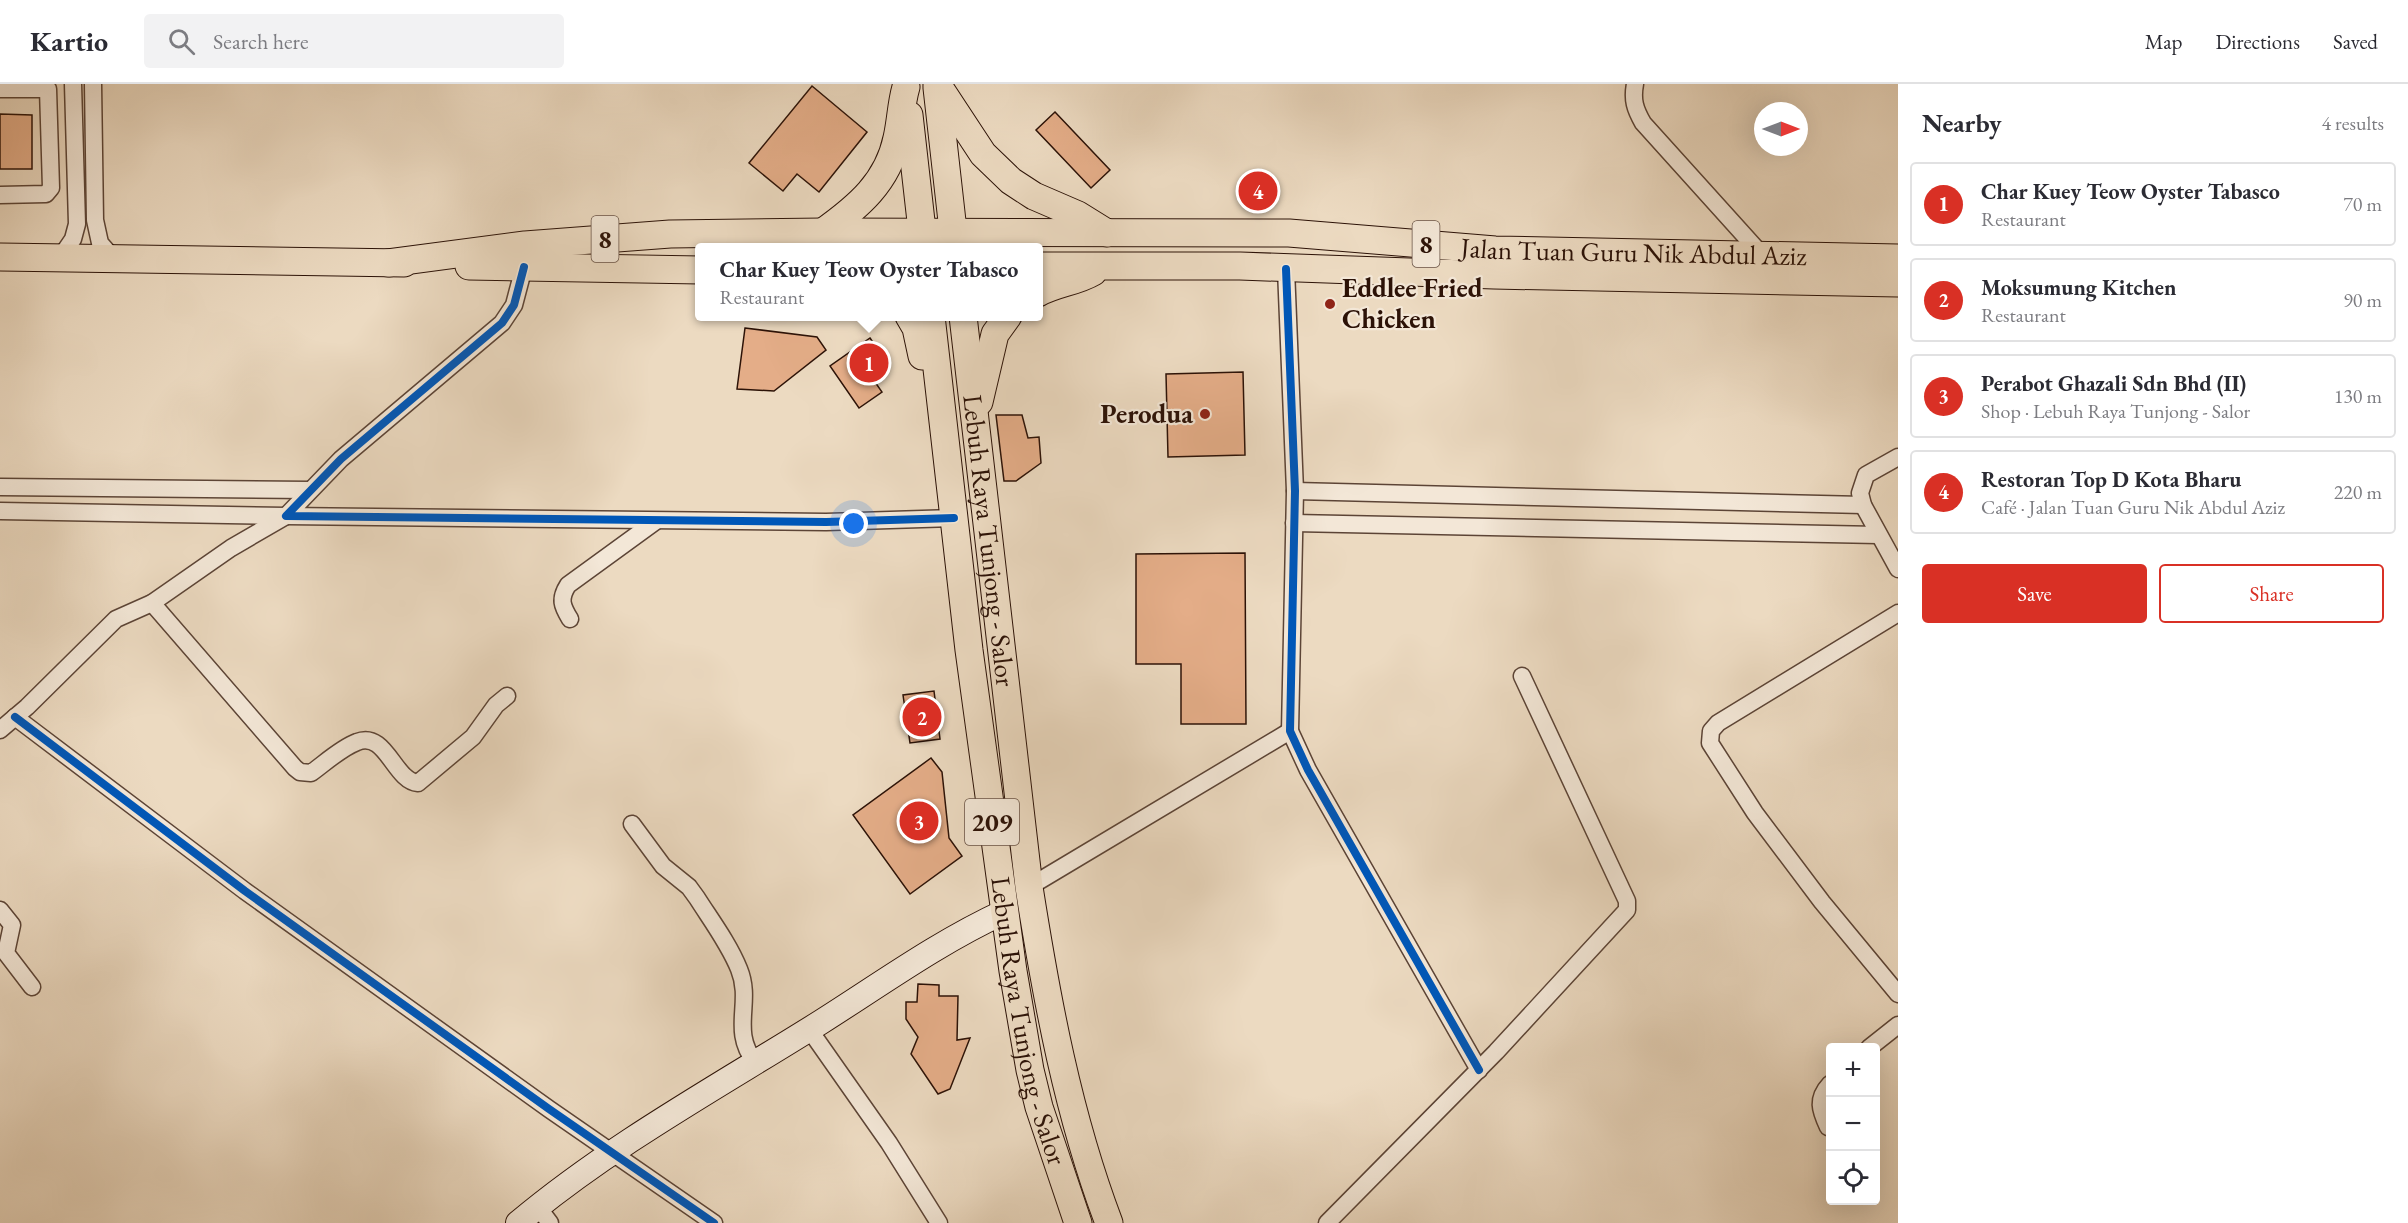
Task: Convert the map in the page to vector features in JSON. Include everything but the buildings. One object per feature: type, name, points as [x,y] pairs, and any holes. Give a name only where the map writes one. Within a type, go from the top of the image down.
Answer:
[{"type":"main road","points":[[937,84],[983,153],[1011,181],[1034,196],[1078,215],[1107,233]]},
{"type":"main road","points":[[937,84],[954,240]]},
{"type":"main road","points":[[823,232],[867,197],[884,175],[892,159],[898,136],[900,112],[906,86]]},
{"type":"main road","points":[[906,86],[923,240]]},
{"type":"main road","name":"Jalan Tuan Guru Nik Abdul Aziz","points":[[388,263],[525,245],[648,236],[823,232],[923,240],[1107,233],[1289,233],[1495,250],[1898,258]]},
{"type":"main road","name":"8","points":[[0,257],[695,270]]},
{"type":"main road","points":[[1043,290],[1050,286],[1082,279],[1104,265]]},
{"type":"main road","name":"Jalan Tuan Guru Nik Abdul Aziz","points":[[1043,266],[1104,265],[1898,283]]},
{"type":"main road","points":[[912,321],[916,328],[925,368],[941,414]]},
{"type":"main road","name":"Lebuh Raya Tunjong - Salor","points":[[932,321],[941,414],[1004,912],[1029,1070],[1050,1144],[1078,1223]]},
{"type":"main road","name":"Lebuh Raya Tunjong - Salor","points":[[964,321],[1029,887],[1059,1050],[1080,1134],[1109,1223]]},
{"type":"main road","points":[[975,416],[992,343],[1005,321]]},
{"type":"main road","points":[[519,1223],[544,1215],[613,1153],[961,932],[1004,912]]},
{"type":"street","points":[[60,258],[73,239],[77,220],[73,84]]},
{"type":"street","points":[[93,84],[94,220],[100,243],[113,258]]},
{"type":"street","points":[[1635,84],[1634,103],[1643,123],[1763,256]]},
{"type":"street","points":[[0,89],[27,86],[45,88],[50,93],[51,188],[46,194],[0,195]]},
{"type":"street","points":[[77,220],[94,220]]},
{"type":"street","points":[[0,730],[27,707],[116,619],[152,603],[299,503],[341,459],[502,323],[514,305],[524,267]]},
{"type":"street","points":[[1286,269],[1295,491],[1290,731],[1308,770],[1479,1070]]},
{"type":"street","points":[[1898,457],[1866,475],[1860,493],[1863,505],[1898,569]]},
{"type":"street","points":[[0,487],[656,521],[826,522],[954,518]]},
{"type":"street","points":[[1295,491],[1863,505]]},
{"type":"street","points":[[0,511],[299,503]]},
{"type":"street","points":[[570,619],[562,606],[562,594],[568,585],[656,521]]},
{"type":"street","points":[[1294,523],[1878,535]]},
{"type":"street","points":[[152,603],[295,768],[306,773],[311,773],[358,741],[369,740],[380,746],[407,780],[418,783],[474,737],[496,705],[507,696]]},
{"type":"street","points":[[1898,614],[1718,723],[1711,731],[1710,743],[1755,813],[1822,902],[1898,994]]},
{"type":"street","points":[[1327,1223],[1479,1070],[1617,922],[1628,905],[1522,676]]},
{"type":"street","points":[[27,707],[245,891],[714,1223]]},
{"type":"street","points":[[1029,887],[1290,731]]},
{"type":"street","points":[[632,824],[663,866],[688,887],[697,898],[739,968],[744,1003],[741,1031],[745,1048],[755,1062]]},
{"type":"street","points":[[0,910],[12,925],[6,953],[32,987]]},
{"type":"street","points":[[1874,1043],[1898,1024]]},
{"type":"street","points":[[809,1029],[889,1143],[939,1223]]},
{"type":"street","points":[[1826,1090],[1820,1099],[1820,1108],[1826,1122]]},
{"type":"cycle path","points":[[524,267],[514,305],[502,323],[341,459],[286,516],[826,522],[954,518]]},
{"type":"cycle path","points":[[1286,269],[1295,491],[1290,731],[1308,770],[1479,1070]]},
{"type":"cycle path","points":[[15,717],[245,891],[549,1109],[714,1223]]},
{"type":"place","name":"Restoran Top D Kota Bharu","points":[[1258,191]]},
{"type":"place","name":"Eddlee Fried Chicken","points":[[1330,304]]},
{"type":"place","name":"Char Kuey Teow Oyster Tabasco","points":[[869,363]]},
{"type":"place","name":"Perodua","points":[[1205,414]]},
{"type":"place","name":"Moksumung Kitchen","points":[[922,717]]},
{"type":"place","name":"Perabot Ghazali Sdn Bhd (II)","points":[[919,821]]}]
